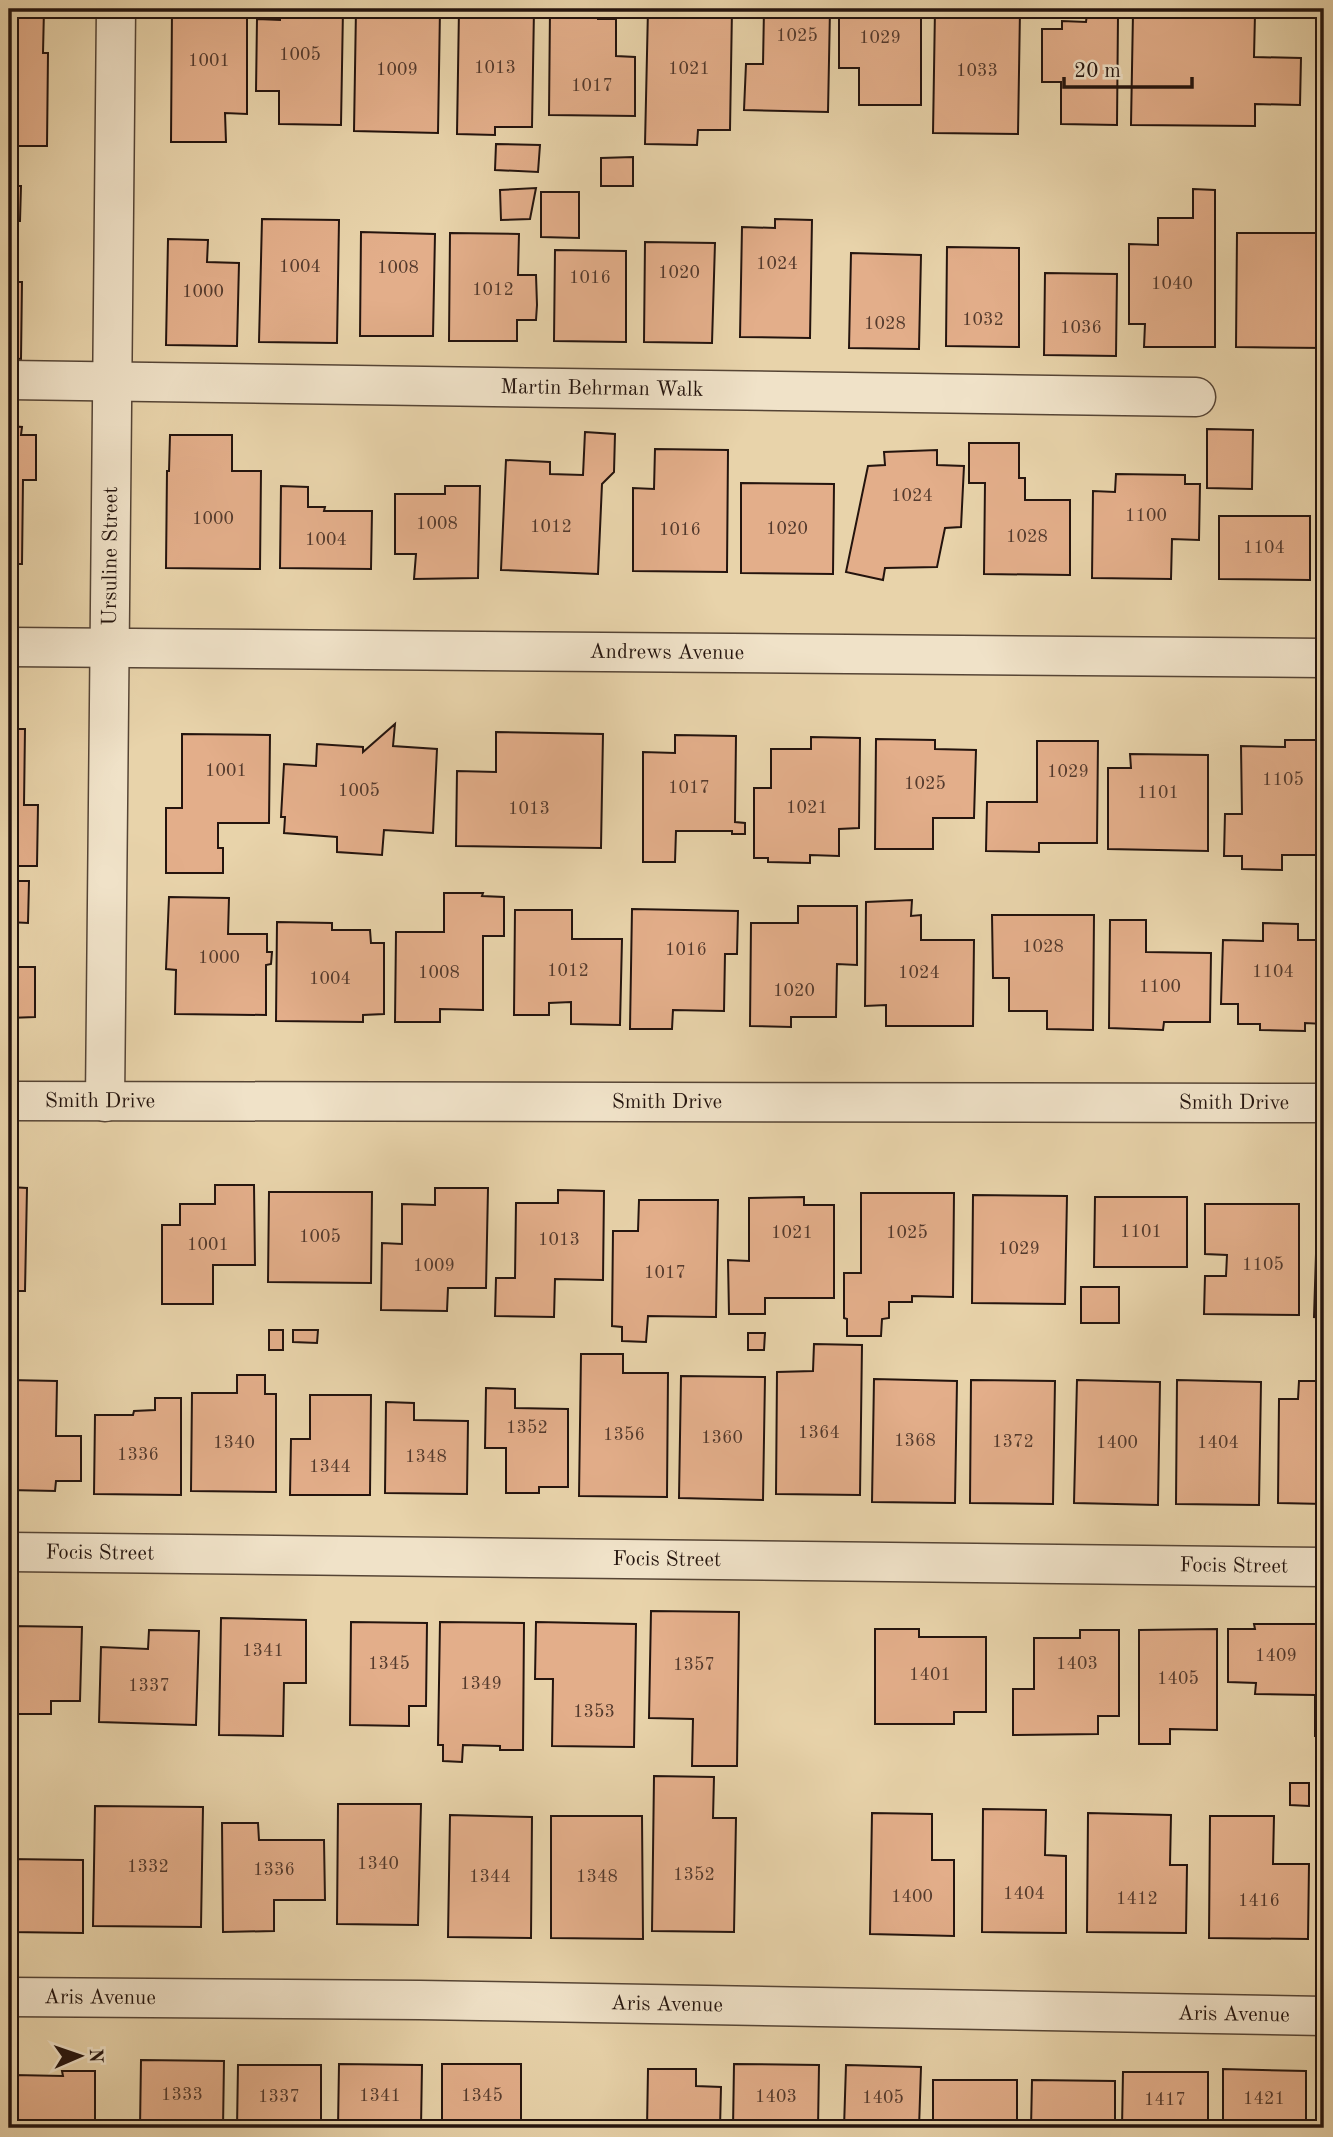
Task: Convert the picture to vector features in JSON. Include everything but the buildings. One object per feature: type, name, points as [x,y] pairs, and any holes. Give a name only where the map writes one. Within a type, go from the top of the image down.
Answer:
[{"type":"street","name":"Ursuline Street","points":[[105,1102],[116,9]]},
{"type":"street","name":"Martin Behrman Walk","points":[[9,380],[1196,397]]},
{"type":"street","name":"Andrews Avenue","points":[[9,647],[1324,658]]},
{"type":"street","name":"Smith Drive","points":[[9,1101],[1324,1103]]},
{"type":"street","name":"Focis Street","points":[[9,1552],[1324,1567]]},
{"type":"street","name":"Aris Avenue","points":[[9,1997],[447,2001],[1324,2016]]}]
